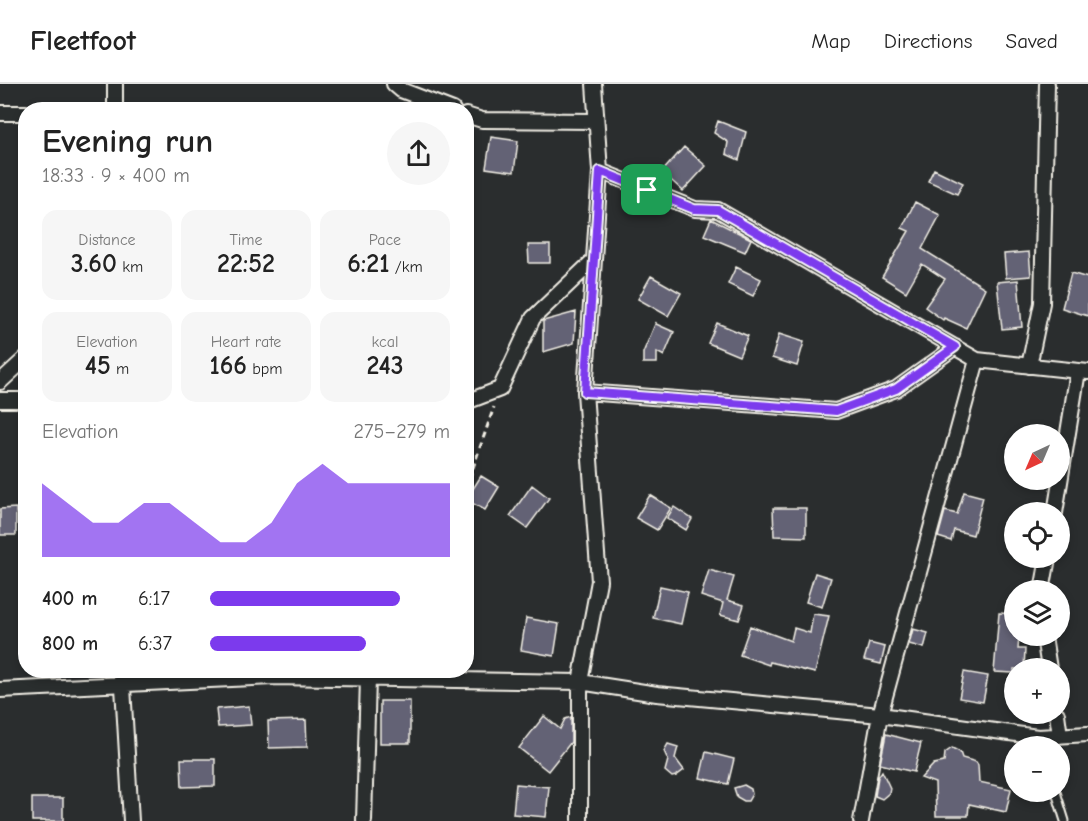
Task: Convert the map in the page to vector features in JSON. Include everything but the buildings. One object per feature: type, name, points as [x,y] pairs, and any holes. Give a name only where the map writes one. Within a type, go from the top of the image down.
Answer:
[{"type":"street","points":[[114,84],[115,102]]},
{"type":"street","points":[[394,84],[401,90],[432,102]]},
{"type":"street","points":[[580,821],[580,682],[599,581],[585,392],[600,171],[594,84]]},
{"type":"street","points":[[1029,366],[1042,303],[1047,84]]},
{"type":"street","points":[[0,113],[18,113]]},
{"type":"street","points":[[474,118],[482,120],[596,121]]},
{"type":"street","points":[[600,171],[694,209],[718,210],[977,360],[1083,372],[1057,502]]},
{"type":"street","points":[[474,399],[500,389],[533,318],[594,260]]},
{"type":"street","points":[[585,392],[836,411],[896,389],[955,347]]},
{"type":"street","points":[[861,821],[880,715],[977,360]]},
{"type":"street","points":[[0,382],[18,365]]},
{"type":"street","points":[[0,400],[18,400]]},
{"type":"street","points":[[122,678],[131,821]]},
{"type":"street","points":[[0,690],[254,678]]},
{"type":"street","points":[[364,821],[368,678],[580,682],[657,694],[880,715],[1004,736]]},
{"type":"street","points":[[1058,724],[1060,736],[1088,734]]},
{"type":"lane","points":[[1059,802],[1065,821]]},
{"type":"path","points":[[474,465],[500,389]]},
{"type":"route","points":[[600,171],[647,190],[694,209],[718,210],[955,347],[896,389],[836,411],[585,392],[600,171]]}]
